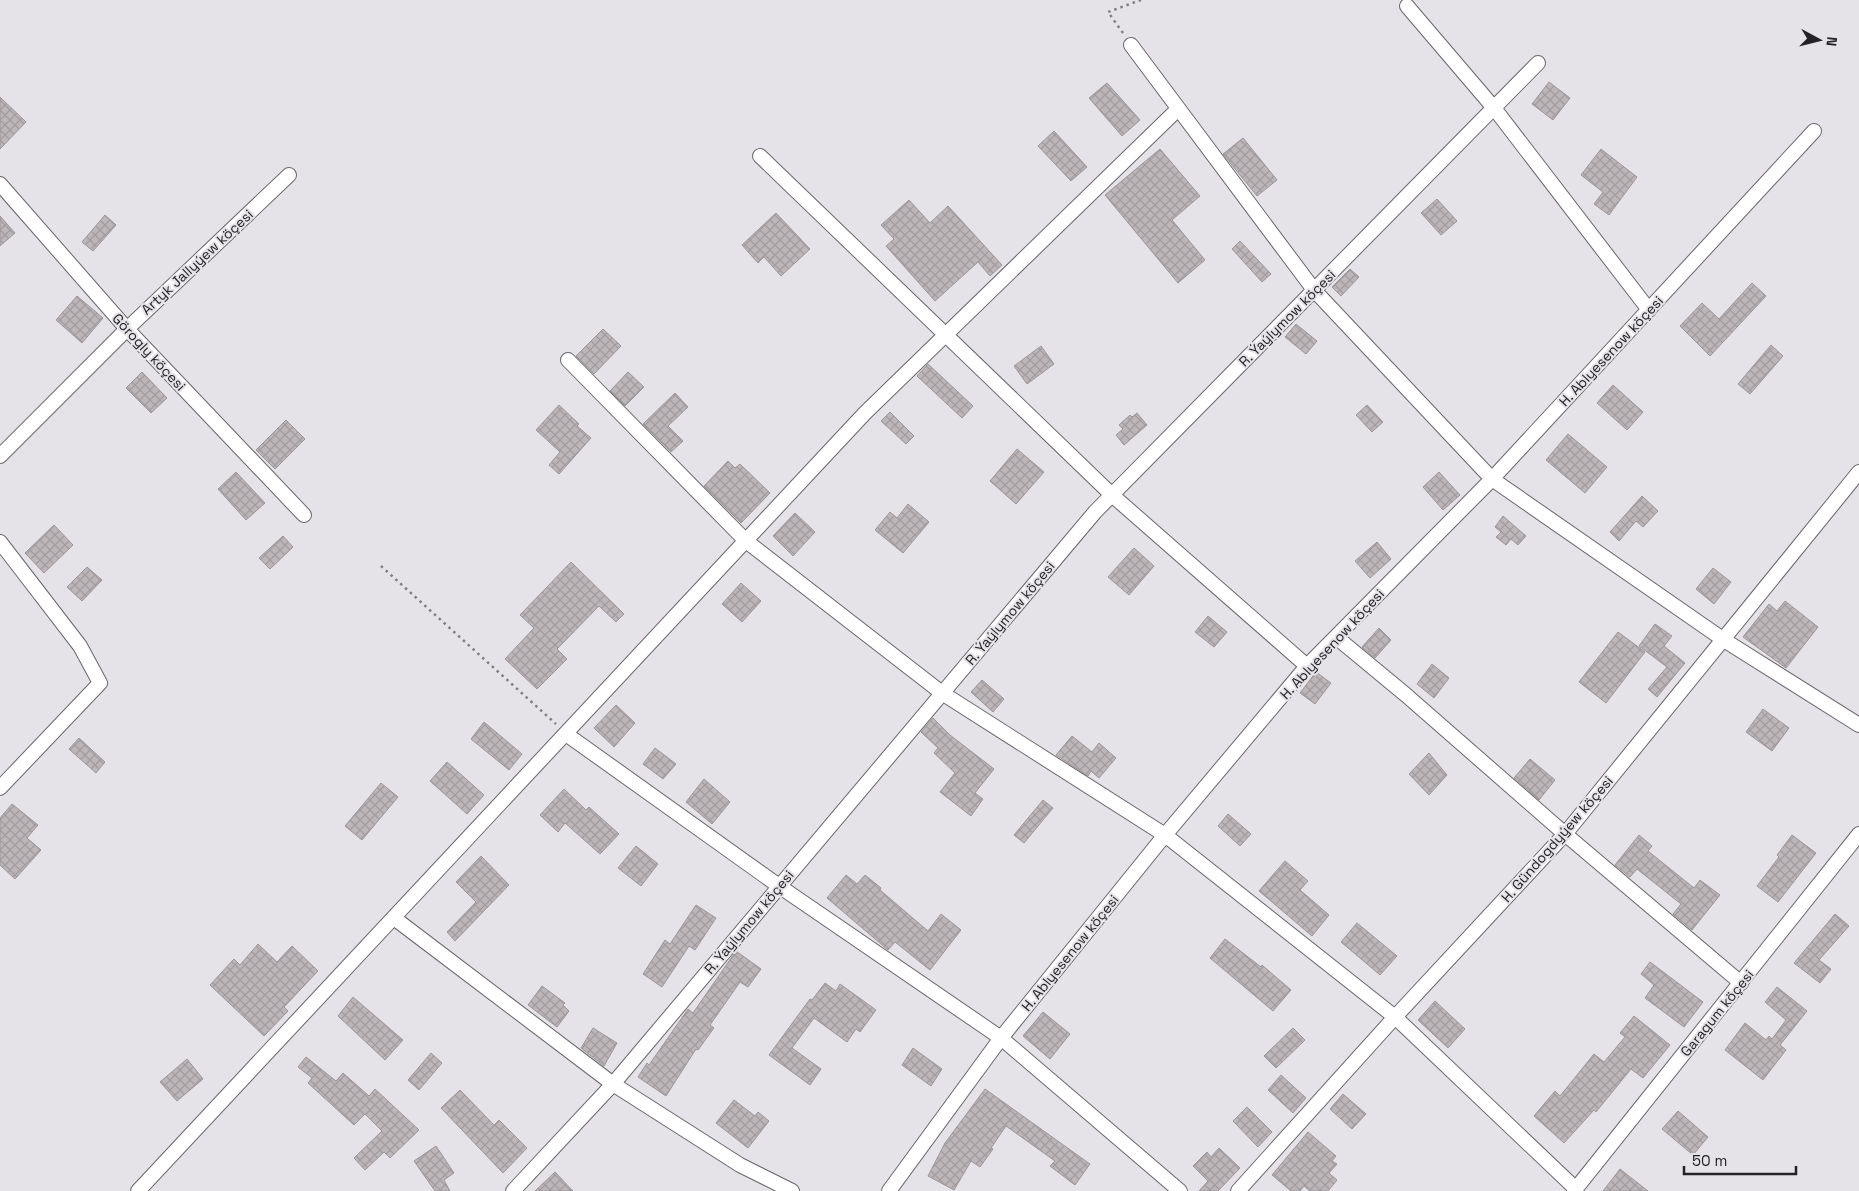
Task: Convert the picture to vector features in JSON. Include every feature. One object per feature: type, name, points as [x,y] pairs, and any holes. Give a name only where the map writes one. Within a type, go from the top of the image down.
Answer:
[{"type":"street","points":[[1407,6],[1494,108],[1649,310]]},
{"type":"street","points":[[1131,45],[1314,290],[1492,479],[1724,640],[1859,725]]},
{"type":"street","name":"R. Ýaýlymow köçesi","points":[[513,1191],[613,1084],[1096,512],[1538,64]]},
{"type":"street","points":[[138,1191],[865,413],[1178,109]]},
{"type":"street","name":"H. Ablyesenow köçesi","points":[[889,1191],[1001,1038],[1165,836],[1307,666],[1492,479],[1814,131]]},
{"type":"street","points":[[760,156],[1112,495],[1307,666]]},
{"type":"street","name":"Artyk Jallyýew köçesi","points":[[0,456],[127,329],[288,176]]},
{"type":"street","name":"Görogly köçesi","points":[[0,184],[127,329],[304,515]]},
{"type":"street","points":[[568,360],[746,541],[942,693],[1165,836],[1395,1017],[1575,1190]]},
{"type":"street","name":"H. Gündogdyýew köçesi","points":[[1238,1191],[1395,1017],[1565,834],[1859,472]]},
{"type":"street","points":[[0,542],[80,646],[100,683],[0,788]]},
{"type":"street","points":[[1336,637],[1741,982]]},
{"type":"street","points":[[566,734],[779,886],[1001,1038],[1180,1191]]},
{"type":"street","name":"Garagum köçesi","points":[[1575,1190],[1859,834]]},
{"type":"street","points":[[394,918],[613,1084],[740,1165],[792,1191]]},
{"type":"path","points":[[1131,45],[1108,12],[1141,0]]},
{"type":"path","points":[[381,566],[566,734]]},
{"type":"building","points":[[1549,82],[1570,98],[1553,120],[1532,104]]},
{"type":"building","points":[[1107,83],[1140,120],[1122,136],[1089,98]]},
{"type":"building","points":[[0,97],[26,122],[0,149]]},
{"type":"building","points":[[1054,131],[1087,167],[1071,181],[1038,146]]},
{"type":"building","points":[[1243,138],[1277,180],[1257,196],[1223,154]]},
{"type":"building","points":[[1160,149],[1200,196],[1172,220],[1205,260],[1178,283],[1105,195]]},
{"type":"building","points":[[1601,149],[1637,177],[1609,215],[1594,204],[1603,192],[1581,175]]},
{"type":"building","points":[[1437,199],[1457,221],[1441,235],[1421,213]]},
{"type":"building","points":[[909,200],[930,223],[948,206],[1002,265],[990,276],[978,262],[935,301],[886,246],[894,239],[881,225]]},
{"type":"building","points":[[776,213],[810,249],[781,276],[764,257],[758,263],[742,245]]},
{"type":"building","points":[[105,215],[116,225],[93,251],[82,242]]},
{"type":"building","points":[[0,216],[15,233],[0,246]]},
{"type":"building","points":[[1240,241],[1271,274],[1262,282],[1232,249]]},
{"type":"building","points":[[1350,269],[1359,277],[1341,296],[1332,287]]},
{"type":"building","points":[[1752,283],[1766,296],[1710,356],[1680,326],[1702,303],[1719,319]]},
{"type":"building","points":[[77,296],[103,318],[82,343],[56,320]]},
{"type":"building","points":[[1296,324],[1317,341],[1306,354],[1285,337]]},
{"type":"building","points":[[603,329],[621,346],[594,374],[576,356]]},
{"type":"building","points":[[1771,345],[1783,356],[1750,394],[1738,384]]},
{"type":"building","points":[[1041,346],[1054,364],[1027,384],[1014,366]]},
{"type":"building","points":[[928,364],[973,406],[962,418],[917,376]]},
{"type":"building","points":[[142,372],[167,398],[151,413],[126,388]]},
{"type":"building","points":[[628,372],[644,387],[625,406],[610,391]]},
{"type":"building","points":[[1613,385],[1643,412],[1627,430],[1597,403]]},
{"type":"building","points":[[675,393],[688,407],[668,426],[683,441],[671,452],[643,424]]},
{"type":"building","points":[[559,405],[579,424],[577,426],[591,438],[559,474],[549,465],[560,452],[536,430]]},
{"type":"building","points":[[1367,405],[1383,422],[1372,432],[1356,415]]},
{"type":"building","points":[[890,412],[914,436],[906,444],[881,421]]},
{"type":"building","points":[[1137,413],[1147,425],[1124,445],[1116,435],[1123,429],[1119,425],[1130,415],[1132,417]]},
{"type":"building","points":[[286,420],[305,439],[275,469],[256,450]]},
{"type":"building","points":[[1568,434],[1607,467],[1585,493],[1546,460]]},
{"type":"building","points":[[1017,449],[1044,472],[1016,504],[990,481]]},
{"type":"building","points":[[728,461],[735,468],[740,464],[770,493],[741,523],[704,486]]},
{"type":"building","points":[[236,472],[265,503],[246,520],[218,489]]},
{"type":"building","points":[[1439,472],[1460,495],[1443,510],[1423,487]]},
{"type":"building","points":[[1642,496],[1658,511],[1643,527],[1636,521],[1619,541],[1610,532]]},
{"type":"building","points":[[908,504],[929,522],[903,553],[875,530],[890,512],[897,518]]},
{"type":"building","points":[[795,513],[815,532],[793,556],[773,536]]},
{"type":"building","points":[[1503,516],[1526,536],[1518,545],[1511,539],[1506,545],[1496,537],[1501,532],[1495,527]]},
{"type":"building","points":[[54,525],[73,545],[44,573],[25,553]]},
{"type":"building","points":[[283,536],[293,547],[270,569],[259,558]]},
{"type":"building","points":[[1377,542],[1391,559],[1370,578],[1355,561]]},
{"type":"building","points":[[1134,548],[1154,566],[1129,595],[1108,577]]},
{"type":"building","points":[[571,562],[624,614],[616,622],[599,606],[557,649],[567,659],[537,689],[505,659],[534,628],[520,615]]},
{"type":"building","points":[[87,567],[102,580],[82,601],[67,587]]},
{"type":"building","points":[[1713,568],[1731,582],[1714,604],[1696,589]]},
{"type":"building","points":[[741,583],[761,601],[742,622],[722,604]]},
{"type":"building","points":[[1785,601],[1818,627],[1786,668],[1743,637],[1769,604],[1777,611]]},
{"type":"building","points":[[1208,616],[1227,632],[1214,647],[1195,632]]},
{"type":"building","points":[[1655,624],[1672,636],[1664,646],[1685,663],[1657,697],[1648,689],[1667,667],[1639,646]]},
{"type":"building","points":[[1379,628],[1391,640],[1375,658],[1362,647]]},
{"type":"building","points":[[1618,632],[1645,652],[1606,703],[1579,682]]},
{"type":"building","points":[[1432,664],[1449,678],[1434,698],[1417,684]]},
{"type":"building","points":[[1316,672],[1331,683],[1315,704],[1300,693]]},
{"type":"building","points":[[982,680],[1004,699],[993,712],[971,692]]},
{"type":"building","points":[[616,705],[635,723],[614,747],[594,728]]},
{"type":"building","points":[[1763,709],[1789,728],[1772,751],[1746,732]]},
{"type":"building","points":[[933,718],[950,735],[994,769],[975,793],[983,799],[971,816],[940,792],[955,773],[934,753],[938,748],[921,732]]},
{"type":"building","points":[[484,722],[522,754],[509,770],[471,739]]},
{"type":"building","points":[[1072,736],[1092,752],[1099,743],[1116,758],[1099,778],[1091,771],[1088,776],[1056,755]]},
{"type":"building","points":[[79,738],[105,762],[96,773],[69,749]]},
{"type":"building","points":[[655,748],[676,764],[663,779],[643,764]]},
{"type":"building","points":[[1429,753],[1447,775],[1429,795],[1409,774]]},
{"type":"building","points":[[1530,759],[1555,780],[1539,800],[1514,778]]},
{"type":"building","points":[[447,762],[484,795],[467,814],[430,781]]},
{"type":"building","points":[[704,779],[730,802],[712,824],[686,802]]},
{"type":"building","points":[[381,783],[398,797],[362,840],[345,826]]},
{"type":"building","points":[[564,789],[586,810],[589,807],[619,834],[600,854],[565,823],[558,832],[540,815]]},
{"type":"building","points":[[1043,800],[1053,808],[1024,843],[1014,835]]},
{"type":"building","points":[[12,804],[38,825],[27,838],[41,850],[15,879],[0,865],[0,818]]},
{"type":"building","points":[[1228,814],[1251,834],[1240,846],[1218,826]]},
{"type":"building","points":[[1639,835],[1652,846],[1648,851],[1694,888],[1700,880],[1720,895],[1692,930],[1673,914],[1681,904],[1637,869],[1630,877],[1615,865]]},
{"type":"building","points":[[1792,835],[1816,853],[1778,902],[1757,886],[1779,857],[1777,855]]},
{"type":"building","points":[[636,846],[658,864],[641,886],[618,868]]},
{"type":"building","points":[[481,856],[509,885],[455,941],[447,932],[476,902],[456,882]]},
{"type":"building","points":[[1285,861],[1308,881],[1300,890],[1329,915],[1312,936],[1259,891]]},
{"type":"building","points":[[846,875],[857,884],[865,875],[928,931],[941,914],[961,930],[930,970],[895,942],[888,950],[827,898]]},
{"type":"building","points":[[696,905],[716,918],[695,950],[689,946],[662,987],[643,974],[665,940],[670,944]]},
{"type":"building","points":[[1835,914],[1849,926],[1819,960],[1831,969],[1820,983],[1794,963]]},
{"type":"building","points":[[1357,923],[1397,956],[1380,975],[1341,942]]},
{"type":"building","points":[[1225,939],[1261,967],[1262,965],[1291,990],[1273,1011],[1210,958]]},
{"type":"building","points":[[258,944],[277,962],[292,946],[318,971],[284,1007],[288,1011],[264,1036],[210,985],[234,959],[240,965]]},
{"type":"building","points":[[736,951],[761,969],[748,987],[740,982],[710,1025],[714,1028],[698,1050],[696,1049],[666,1096],[638,1077],[647,1063],[649,1065],[688,1009],[693,1013]]},
{"type":"building","points":[[1650,962],[1703,1002],[1684,1027],[1645,998],[1654,985],[1641,974]]},
{"type":"building","points":[[825,983],[836,991],[840,984],[876,1010],[860,1032],[856,1029],[847,1042],[814,1018],[792,1048],[821,1069],[810,1085],[769,1055],[810,999],[812,1000]]},
{"type":"building","points":[[542,986],[565,1003],[563,1005],[569,1011],[557,1027],[528,1005]]},
{"type":"building","points":[[1777,987],[1807,1011],[1780,1045],[1786,1050],[1763,1080],[1725,1050],[1745,1023],[1766,1040],[1769,1036],[1772,1039],[1786,1020],[1765,1002]]},
{"type":"building","points":[[353,997],[403,1040],[385,1060],[338,1016]]},
{"type":"building","points":[[1435,1001],[1465,1029],[1448,1048],[1418,1020]]},
{"type":"building","points":[[1043,1012],[1070,1034],[1050,1059],[1023,1036]]},
{"type":"building","points":[[1634,1016],[1670,1045],[1643,1078],[1631,1069],[1596,1112],[1594,1110],[1564,1143],[1534,1116],[1555,1091],[1560,1096],[1594,1054],[1604,1062],[1625,1037],[1620,1033]]},
{"type":"building","points":[[593,1028],[617,1043],[604,1066],[581,1048]]},
{"type":"building","points":[[1293,1028],[1305,1040],[1276,1068],[1264,1056]]},
{"type":"building","points":[[913,1048],[942,1069],[931,1086],[902,1065]]},
{"type":"building","points":[[431,1053],[442,1063],[419,1090],[408,1080]]},
{"type":"building","points":[[306,1057],[336,1081],[343,1073],[369,1096],[375,1089],[419,1130],[390,1158],[384,1152],[365,1170],[354,1158],[382,1131],[365,1114],[354,1125],[308,1083],[312,1078],[298,1067]]},
{"type":"building","points":[[187,1059],[203,1079],[177,1101],[160,1082]]},
{"type":"building","points":[[1281,1075],[1306,1098],[1293,1113],[1268,1090]]},
{"type":"building","points":[[985,1089],[1090,1164],[1075,1185],[1050,1166],[1055,1161],[1006,1126],[980,1167],[971,1161],[954,1190],[928,1176],[945,1143]]},
{"type":"building","points":[[460,1090],[494,1125],[499,1120],[527,1148],[503,1173],[441,1108]]},
{"type":"building","points":[[1343,1094],[1366,1114],[1352,1129],[1330,1109]]},
{"type":"building","points":[[734,1100],[755,1116],[758,1112],[769,1121],[748,1148],[716,1123]]},
{"type":"building","points":[[1247,1107],[1272,1132],[1258,1147],[1233,1121]]},
{"type":"building","points":[[1678,1111],[1708,1137],[1693,1155],[1662,1129]]},
{"type":"building","points":[[1308,1132],[1336,1156],[1332,1161],[1337,1164],[1329,1173],[1337,1180],[1328,1191],[1310,1191],[1304,1186],[1300,1191],[1291,1191],[1272,1175]]},
{"type":"building","points":[[436,1146],[454,1173],[444,1180],[450,1191],[435,1191],[414,1161]]},
{"type":"building","points":[[1219,1148],[1240,1168],[1218,1191],[1199,1191],[1208,1181],[1193,1166],[1207,1152],[1211,1157]]},
{"type":"building","points":[[1620,1169],[1648,1191],[1603,1191]]},
{"type":"building","points":[[555,1172],[573,1191],[535,1191]]}]
